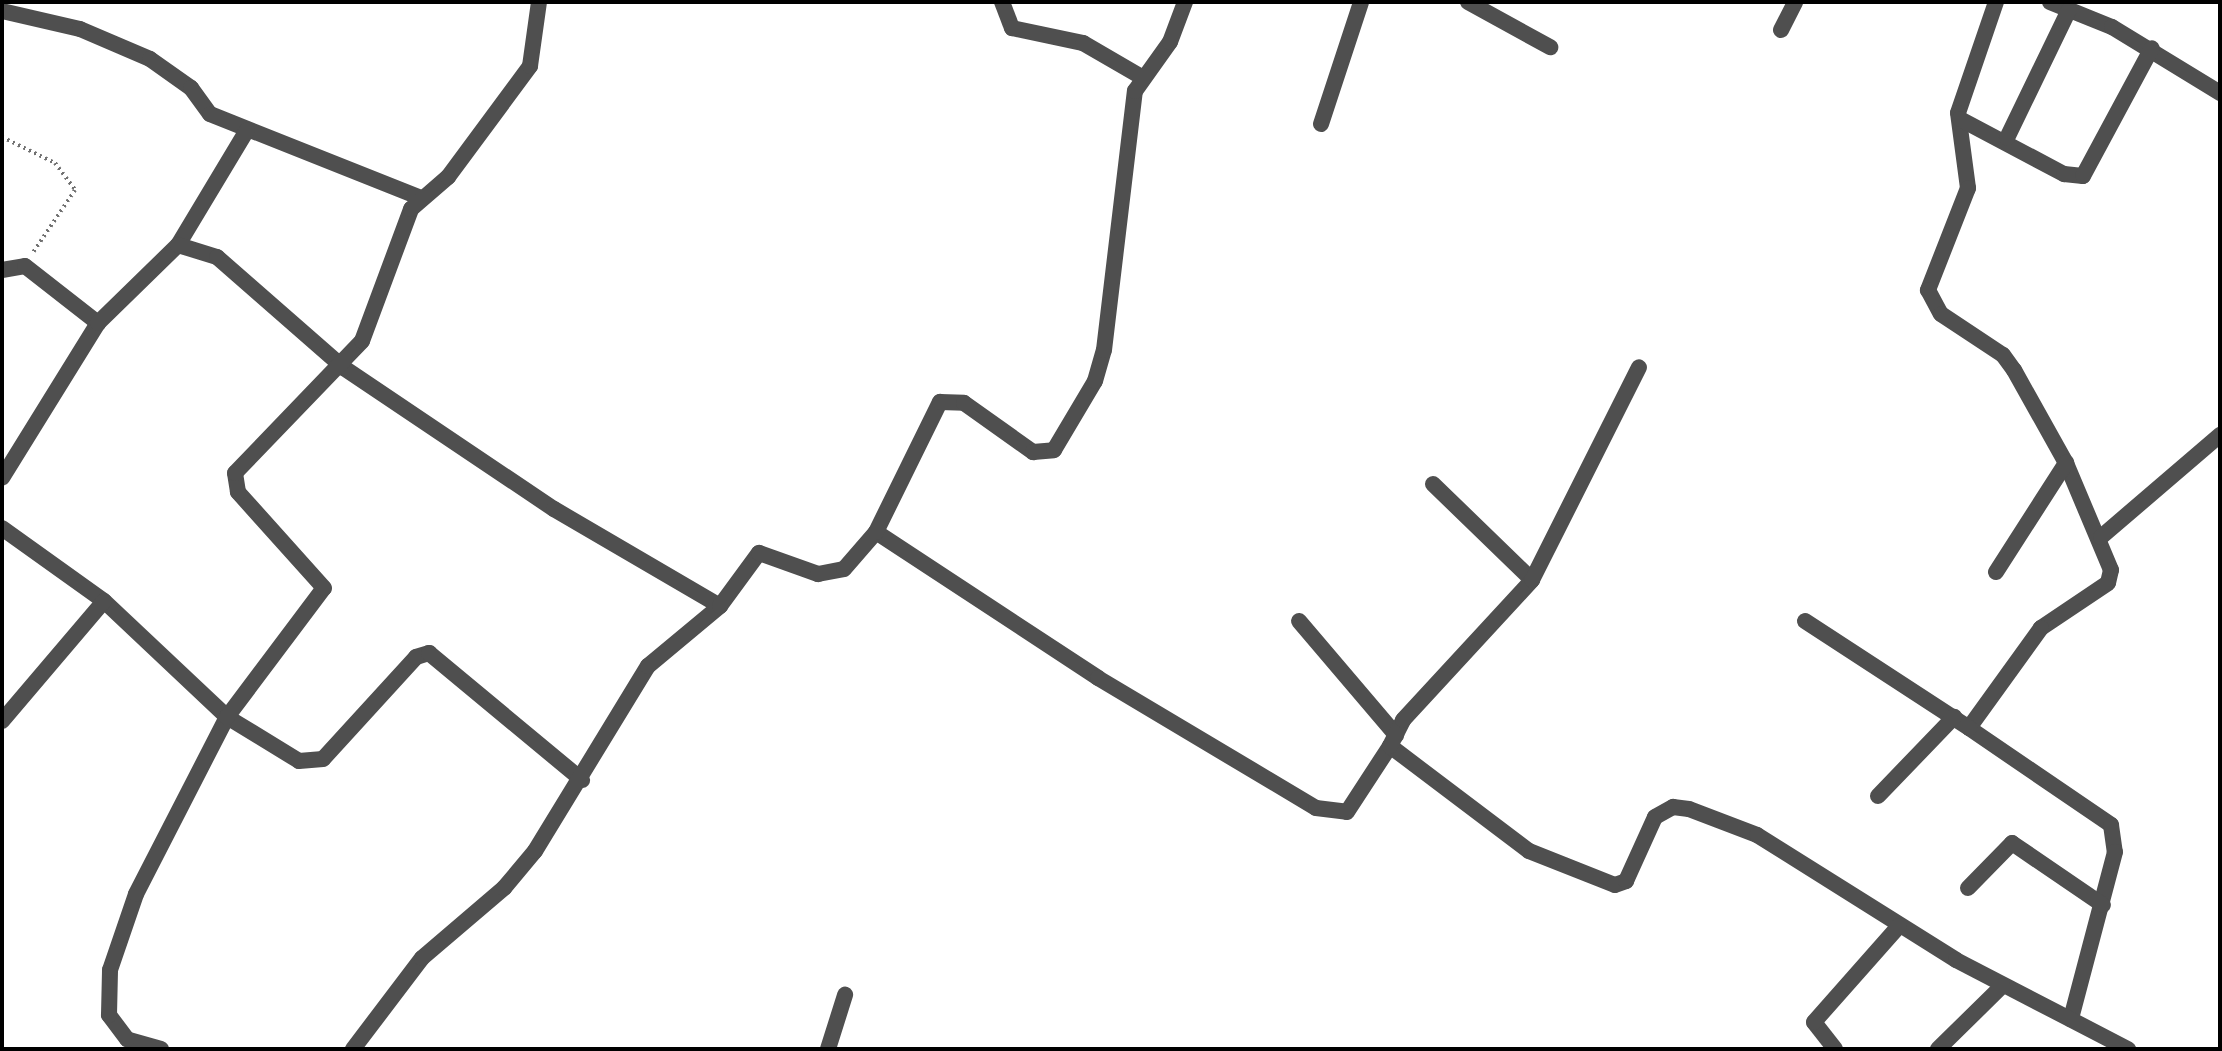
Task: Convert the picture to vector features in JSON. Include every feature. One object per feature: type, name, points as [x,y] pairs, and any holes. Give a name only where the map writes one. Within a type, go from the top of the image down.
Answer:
[{"type":"street","points":[[161,1049],[115,1030],[110,970],[136,894],[227,717],[324,588],[238,492],[235,473],[296,405],[344,368],[421,198],[448,177],[522,81],[539,2]]},
{"type":"street","points":[[1002,2],[1012,28],[1083,43],[1140,76]]},
{"type":"street","points":[[353,1049],[422,958],[504,888],[582,780],[648,666],[720,606],[759,553],[832,574],[876,532],[940,402],[964,403],[1033,452],[1054,450],[1095,381],[1108,312],[1140,76],[1170,42],[1185,2]]},
{"type":"street","points":[[1321,124],[1361,2]]},
{"type":"street","points":[[1468,2],[1550,47]]},
{"type":"street","points":[[1781,30],[1795,2]]},
{"type":"street","points":[[1969,728],[2041,628],[2108,583],[2101,537],[2066,463],[2003,355],[1930,303],[1931,272],[1968,188],[1960,119],[1996,2]]},
{"type":"street","points":[[2050,2],[2152,48],[2220,93]]},
{"type":"street","points":[[2007,138],[2069,10]]},
{"type":"street","points":[[2,11],[80,29],[150,59],[191,88],[210,114],[421,198]]},
{"type":"street","points":[[1960,119],[2007,138],[2064,174],[2083,176],[2152,48]]},
{"type":"street","points":[[2,478],[98,323],[178,245],[247,130]]},
{"type":"street","points":[[178,245],[217,257],[344,368],[554,509],[720,606]]},
{"type":"street","points":[[2,270],[25,266],[98,323]]},
{"type":"street","points":[[876,532],[1316,808],[1347,812],[1393,740],[1532,580],[1639,367]]},
{"type":"street","points":[[2101,537],[2220,435]]},
{"type":"street","points":[[1996,572],[2066,463]]},
{"type":"street","points":[[1433,484],[1532,580]]},
{"type":"street","points":[[2,528],[104,601],[227,717],[299,761],[323,759],[416,657],[429,653],[582,780]]},
{"type":"street","points":[[2,721],[104,601]]},
{"type":"street","points":[[1299,621],[1393,740],[1485,823],[1584,877],[1626,881],[1655,817],[1689,809],[1806,863],[1899,926],[2002,986],[2071,1019],[2102,1041],[2128,1049]]},
{"type":"street","points":[[1805,621],[1954,717],[2111,825],[2115,852],[2071,1019]]},
{"type":"street","points":[[1878,796],[1954,717]]},
{"type":"street","points":[[1968,888],[2012,843],[2103,905]]},
{"type":"street","points":[[1835,1049],[1814,1022],[1899,926]]},
{"type":"street","points":[[1938,1049],[2002,986]]},
{"type":"street","points":[[828,1049],[845,995]]},
{"type":"path","points":[[2,137],[55,163],[75,190],[25,266]]}]
